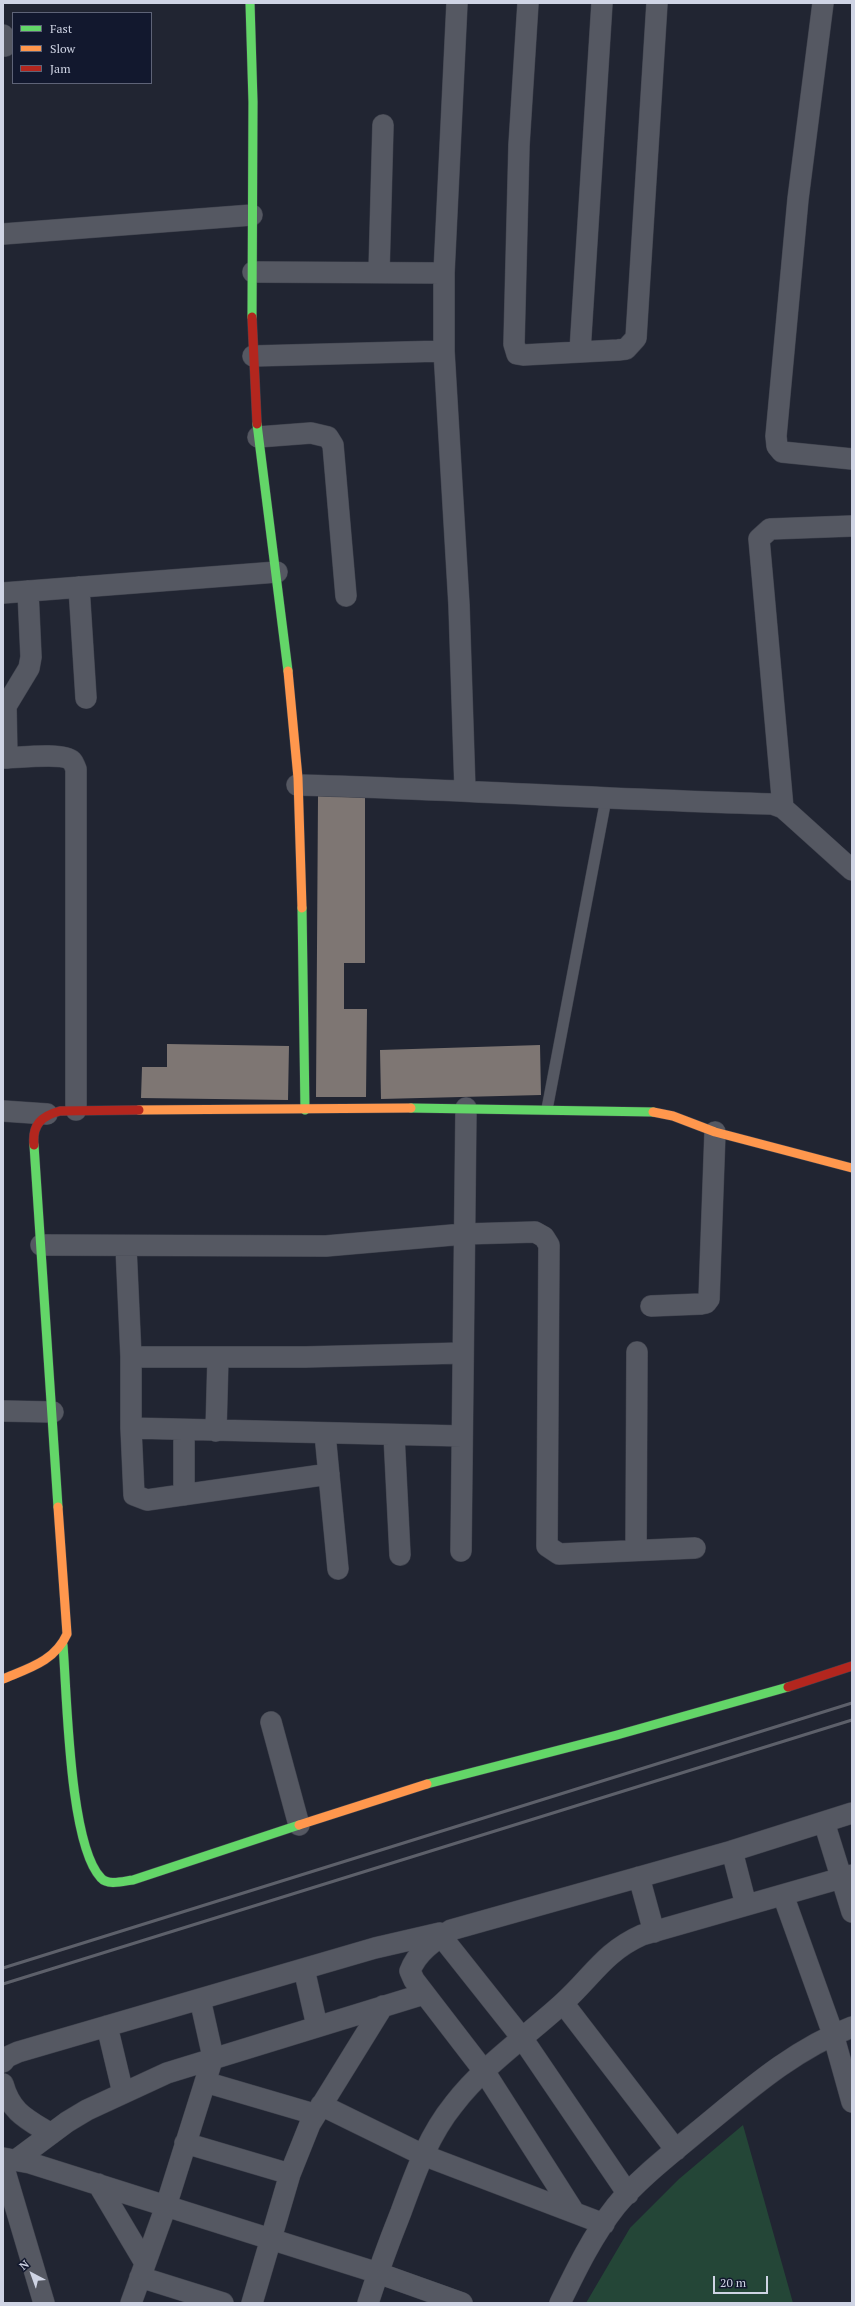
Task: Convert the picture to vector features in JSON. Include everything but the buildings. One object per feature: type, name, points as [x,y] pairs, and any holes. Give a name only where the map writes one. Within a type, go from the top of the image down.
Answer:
[{"type":"street","points":[[250,3],[254,98],[252,215],[253,356],[258,438],[277,572],[294,731],[297,784],[305,1110]]},
{"type":"street","points":[[457,3],[444,274],[444,351],[459,605],[465,790]]},
{"type":"street","points":[[528,3],[519,145],[515,350],[517,354],[523,355],[626,349],[636,338],[657,3]]},
{"type":"street","points":[[580,352],[602,3]]},
{"type":"street","points":[[823,3],[798,199],[776,436],[777,446],[782,452],[852,459]]},
{"type":"street","points":[[379,272],[383,125]]},
{"type":"street","points":[[3,234],[252,215]]},
{"type":"street","points":[[253,272],[379,272],[444,274]]},
{"type":"street","points":[[253,356],[444,351]]},
{"type":"street","points":[[258,438],[311,434],[328,437],[333,445],[346,596]]},
{"type":"street","points":[[783,808],[759,539],[770,529],[852,526]]},
{"type":"street","points":[[3,592],[277,572]]},
{"type":"street","points":[[79,587],[86,698]]},
{"type":"street","points":[[28,591],[31,657],[29,668],[6,706],[5,758],[58,756],[68,758],[73,761],[76,769],[76,1110]]},
{"type":"street","points":[[297,784],[772,804],[783,808],[852,870]]},
{"type":"street","points":[[461,1551],[462,1353],[466,1108]]},
{"type":"street","points":[[3,1111],[47,1114],[76,1110],[466,1108],[650,1112],[673,1116],[715,1132],[852,1168]]},
{"type":"street","points":[[3,1679],[55,1655],[63,1645],[67,1634],[33,1136],[37,1122],[47,1114]]},
{"type":"street","points":[[651,1306],[701,1304],[706,1303],[709,1299],[715,1132]]},
{"type":"street","points":[[41,1245],[126,1247],[326,1246],[464,1234],[535,1232],[544,1237],[549,1245],[548,1546],[559,1554],[695,1548]]},
{"type":"street","points":[[126,1247],[131,1357],[131,1428],[134,1495],[147,1500],[329,1474]]},
{"type":"street","points":[[636,1550],[637,1352]]},
{"type":"street","points":[[131,1357],[462,1353]]},
{"type":"street","points":[[216,1431],[218,1357]]},
{"type":"street","points":[[3,1412],[53,1412]]},
{"type":"street","points":[[131,1428],[325,1434],[462,1436]]},
{"type":"street","points":[[184,1430],[184,1495]]},
{"type":"street","points":[[325,1434],[338,1569]]},
{"type":"street","points":[[394,1435],[400,1555]]},
{"type":"street","points":[[63,1645],[78,1814],[93,1870],[102,1879],[112,1882],[133,1880],[405,1790],[624,1733],[805,1682],[852,1666]]},
{"type":"street","points":[[271,1722],[299,1825]]},
{"type":"street","points":[[3,2062],[7,2057],[18,2052],[304,1968],[375,1948],[446,1933],[732,1851],[852,1813]]},
{"type":"street","points":[[824,1822],[846,1876],[852,1912]]},
{"type":"street","points":[[732,1851],[746,1905]]},
{"type":"street","points":[[368,2303],[422,2154],[453,2104],[484,2071],[563,2003],[613,1952],[628,1941],[654,1932],[846,1876]]},
{"type":"street","points":[[638,1877],[654,1932]]},
{"type":"street","points":[[783,1894],[833,2034],[852,2102]]},
{"type":"street","points":[[446,1933],[424,1950],[414,1962],[410,1971],[414,1980],[484,2071],[574,2212]]},
{"type":"street","points":[[446,1933],[522,2038],[628,2194]]},
{"type":"street","points":[[304,1968],[317,2026]]},
{"type":"street","points":[[8,2161],[87,2110],[167,2073],[213,2057],[424,1994]]},
{"type":"street","points":[[131,2303],[166,2206],[213,2057],[200,1999]]},
{"type":"street","points":[[563,2003],[676,2150]]},
{"type":"street","points":[[252,2303],[290,2174],[318,2109],[383,2006]]},
{"type":"street","points":[[107,2026],[123,2093]]},
{"type":"street","points":[[560,2303],[604,2224],[618,2204],[628,2194],[676,2150],[772,2071],[814,2044],[833,2034],[852,2027]]},
{"type":"street","points":[[205,2082],[318,2109],[422,2154],[604,2224]]},
{"type":"street","points":[[3,2084],[8,2101],[16,2111],[23,2118],[51,2134]]},
{"type":"street","points":[[186,2143],[290,2174]]},
{"type":"street","points":[[8,2161],[98,2184],[378,2273],[462,2303]]},
{"type":"street","points":[[8,2161],[44,2303]]},
{"type":"street","points":[[98,2184],[142,2270],[223,2303]]},
{"type":"lane","points":[[547,1109],[606,798]]},
{"type":"green space","points":[[743,2125],[793,2303],[586,2303],[630,2228],[679,2179]]},
{"type":"railway","points":[[3,1968],[852,1703]]},
{"type":"railway","points":[[3,1984],[852,1720]]},
{"type":"traffic: fast","points":[[250,3],[253,102],[252,317]]},
{"type":"traffic: fast","points":[[257,424],[288,671]]},
{"type":"traffic: fast","points":[[302,908],[305,1110]]},
{"type":"traffic: fast","points":[[411,1108],[653,1112]]},
{"type":"traffic: fast","points":[[34,1145],[58,1507]]},
{"type":"traffic: fast","points":[[63,1645],[68,1732],[76,1803],[82,1835],[90,1861],[101,1878],[108,1882],[133,1880],[299,1825]]},
{"type":"traffic: fast","points":[[427,1784],[617,1735],[788,1687]]},
{"type":"traffic: slow","points":[[288,671],[298,778],[302,908]]},
{"type":"traffic: slow","points":[[139,1110],[411,1108]]},
{"type":"traffic: slow","points":[[653,1112],[673,1116],[715,1132],[852,1168]]},
{"type":"traffic: slow","points":[[3,1679],[32,1667],[48,1657],[56,1651],[67,1634],[58,1507]]},
{"type":"traffic: slow","points":[[299,1825],[427,1784]]},
{"type":"traffic: jam","points":[[252,317],[257,424]]},
{"type":"traffic: jam","points":[[34,1145],[36,1127],[39,1122],[53,1113],[60,1111],[139,1110]]},
{"type":"traffic: jam","points":[[788,1687],[852,1666]]}]
